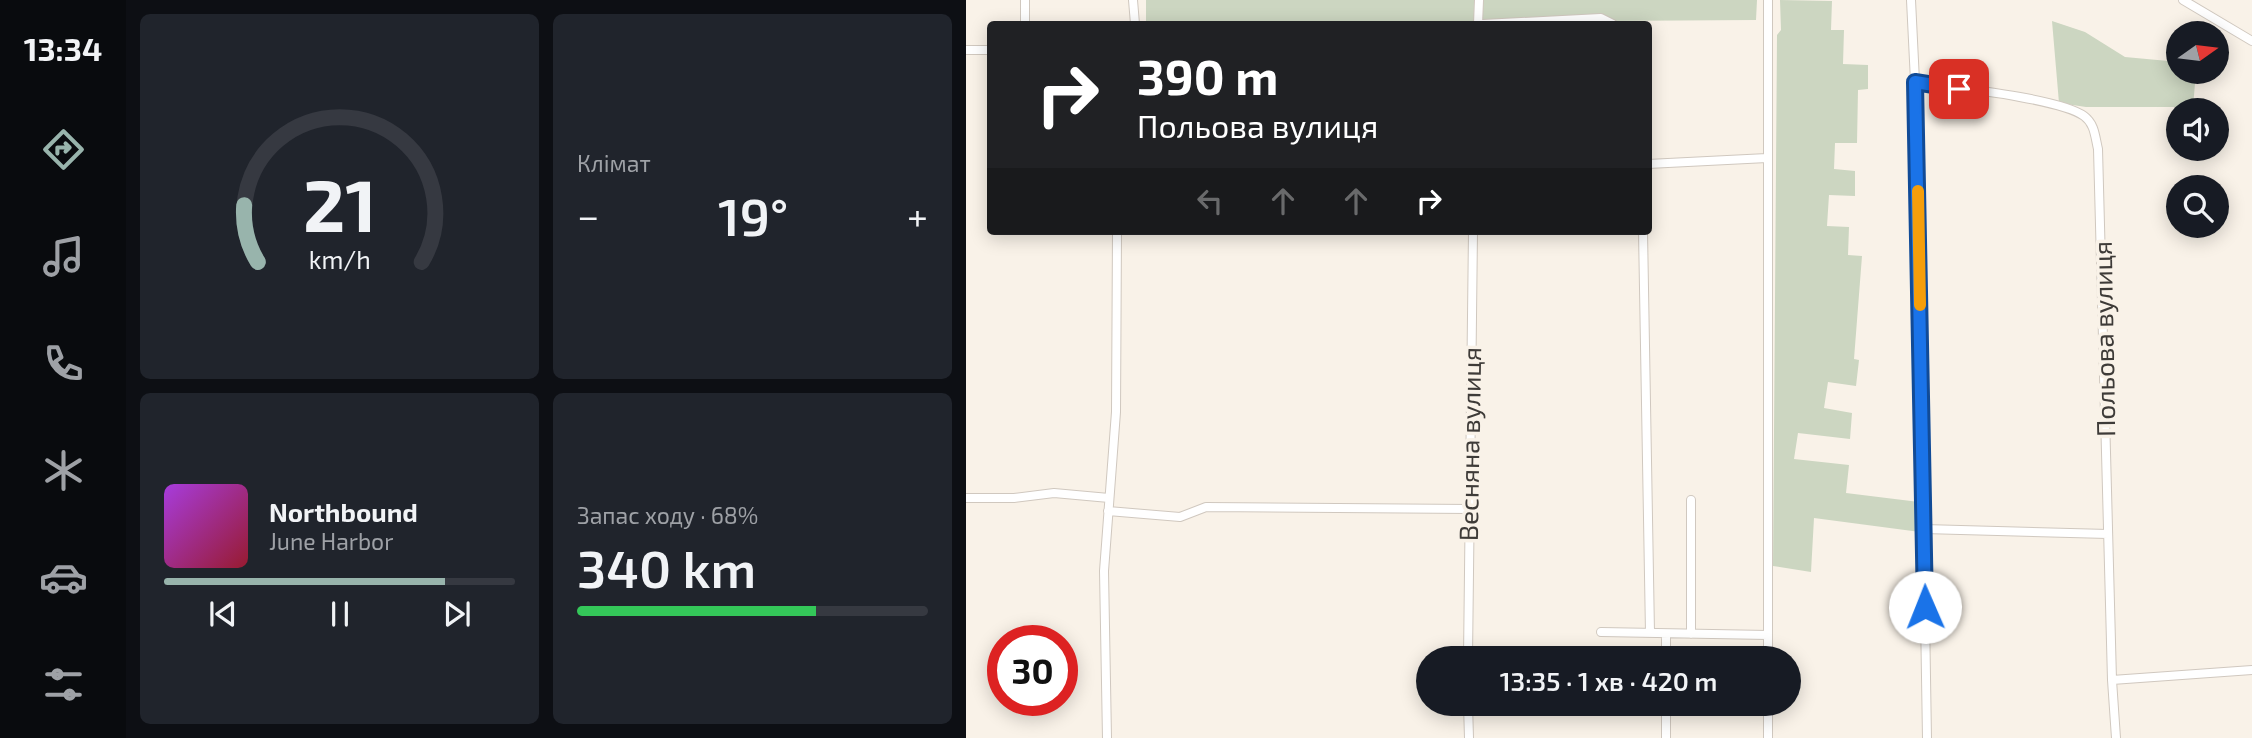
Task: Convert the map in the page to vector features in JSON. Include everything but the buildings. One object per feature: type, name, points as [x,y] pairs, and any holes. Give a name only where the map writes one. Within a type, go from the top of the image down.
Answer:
[{"type":"street","points":[[1025,0],[1025,21]]},
{"type":"street","points":[[1133,0],[1135,21]]},
{"type":"street","points":[[1479,0],[1480,21]]},
{"type":"street","points":[[1768,0],[1768,646]]},
{"type":"street","points":[[1911,0],[1915,82],[1927,738]]},
{"type":"street","points":[[2183,0],[2252,41]]},
{"type":"street","points":[[1586,21],[1601,18],[1607,21]]},
{"type":"street","points":[[966,50],[987,50]]},
{"type":"street","name":"Польова вулиця","points":[[1915,82],[2050,104],[2083,115],[2093,127],[2098,149],[2112,680],[2116,738]]},
{"type":"street","points":[[1652,164],[1768,158]]},
{"type":"street","points":[[1107,738],[1104,571],[1116,412],[1117,235]]},
{"type":"street","name":"Весняна вулиця","points":[[1468,646],[1473,235]]},
{"type":"street","points":[[1643,235],[1650,633]]},
{"type":"street","points":[[966,498],[1014,498],[1054,493],[1108,498]]},
{"type":"street","points":[[1691,500],[1691,634]]},
{"type":"street","points":[[1108,511],[1180,517],[1206,507],[1471,509]]},
{"type":"street","points":[[1924,529],[2108,534]]},
{"type":"street","points":[[1601,632],[1768,635]]},
{"type":"street","points":[[1666,634],[1666,646]]},
{"type":"street","points":[[2112,680],[2252,670]]},
{"type":"street","points":[[1468,716],[1469,738]]},
{"type":"street","points":[[1666,716],[1666,738]]},
{"type":"street","points":[[1768,716],[1768,738]]},
{"type":"green space","points":[[1146,0],[1757,0],[1756,20],[1146,21]]},
{"type":"green space","points":[[1780,0],[1832,1],[1831,30],[1844,30],[1843,64],[1868,65],[1868,89],[1858,90],[1857,143],[1835,143],[1834,169],[1855,171],[1855,196],[1829,195],[1827,226],[1849,227],[1848,255],[1862,256],[1854,359],[1859,360],[1856,386],[1828,382],[1824,408],[1852,413],[1850,439],[1798,433],[1794,459],[1849,465],[1846,493],[1919,502],[1920,532],[1814,518],[1811,572],[1773,566],[1777,35],[1781,30]]},
{"type":"green space","points":[[2052,21],[2085,32],[2125,57],[2166,61],[2166,84],[2195,84],[2194,98],[2166,98],[2166,107],[2086,107],[2059,103]]},
{"type":"slow traffic","points":[[1918,191],[1920,305]]},
{"type":"route","points":[[1925,607],[1915,82],[1959,89]]}]
